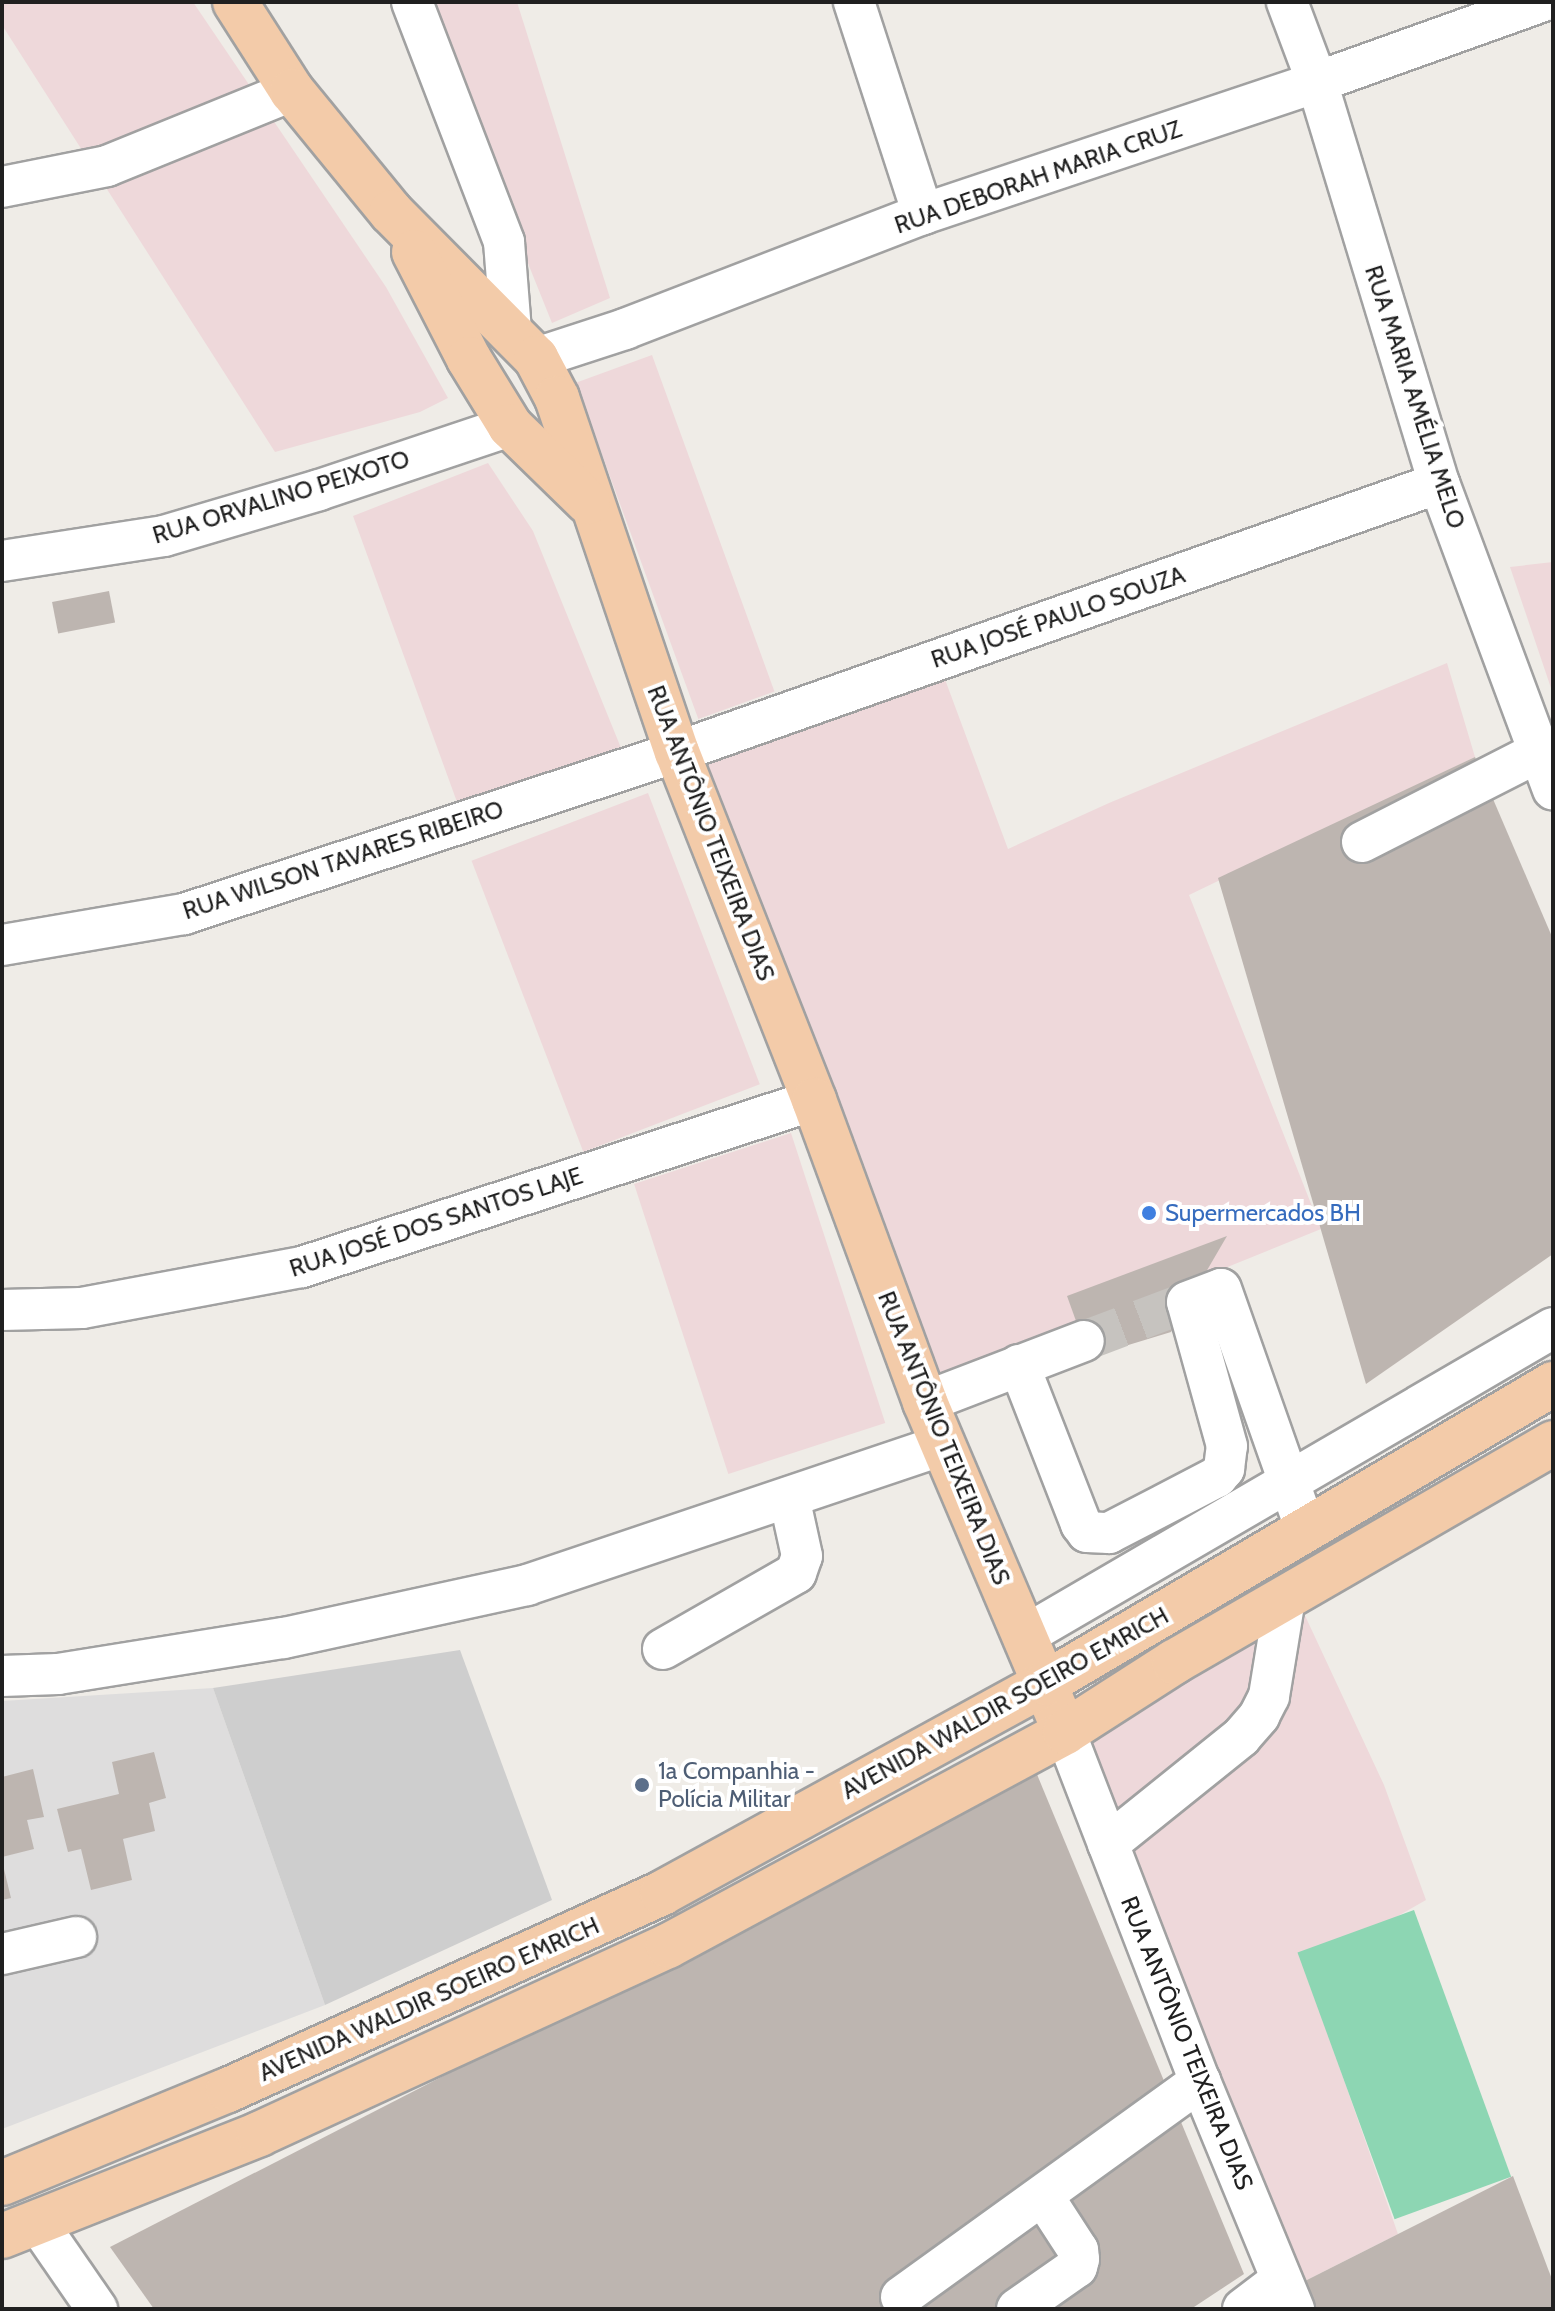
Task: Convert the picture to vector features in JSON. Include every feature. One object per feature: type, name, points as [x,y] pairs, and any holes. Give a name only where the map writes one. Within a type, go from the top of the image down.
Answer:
[{"type":"main road","points":[[235,2],[292,91],[391,212],[524,344],[557,398],[592,506]]},
{"type":"main road","name":"RUA ANTÔNIO TEIXEIRA DIAS","points":[[391,212],[431,282],[469,359],[510,426],[592,506],[677,752],[814,1100],[925,1402],[1065,1732]]},
{"type":"main road","points":[[469,359],[481,340],[492,333],[524,344]]},
{"type":"main road","points":[[510,426],[524,426],[541,420],[552,412],[557,398]]},
{"type":"main road","name":"AVENIDA WALDIR SOEIRO EMRICH","points":[[2,2183],[228,2090],[662,1893],[1046,1683],[1553,1384]]},
{"type":"main road","name":"AVENIDA WALDIR SOEIRO EMRICH","points":[[19,2229],[259,2134],[668,1946],[1065,1732],[1285,1598],[1553,1443]]},
{"type":"street","points":[[412,2],[504,242],[524,344]]},
{"type":"street","points":[[854,2],[923,214]]},
{"type":"street","name":"RUA MARIA AMÉLIA MELO","points":[[1287,2],[1317,82],[1439,483],[1553,789]]},
{"type":"street","name":"RUA DEBORAH MARIA CRUZ","points":[[524,344],[625,329],[923,214],[1317,82],[1541,2]]},
{"type":"street","points":[[2,187],[107,166],[292,91]]},
{"type":"street","name":"RUA ORVALINO PEIXOTO","points":[[2,561],[164,536],[319,490],[510,426]]},
{"type":"street","name":"RUA JOSÉ PAULO SOUZA","points":[[677,752],[1439,483]]},
{"type":"street","name":"RUA WILSON TAVARES RIBEIRO","points":[[2,945],[184,914],[677,752]]},
{"type":"street","points":[[1362,842],[1539,752]]},
{"type":"street","name":"RUA JOSÉ DOS SANTOS LAJE","points":[[2,1310],[82,1308],[302,1267],[814,1100]]},
{"type":"street","points":[[1019,1365],[1081,1524],[1087,1532],[1109,1533],[1217,1477],[1224,1469],[1227,1446],[1187,1302],[1221,1289],[1306,1530]]},
{"type":"street","points":[[1024,1636],[1291,1484],[1553,1328]]},
{"type":"street","points":[[925,1402],[1084,1341]]},
{"type":"street","points":[[2,1676],[58,1674],[284,1638],[527,1585],[944,1445]]},
{"type":"street","points":[[663,1649],[796,1573],[802,1556],[789,1497]]},
{"type":"street","points":[[1108,1844],[1241,1737],[1259,1716],[1269,1696],[1285,1598]]},
{"type":"street","name":"RUA ANTÔNIO TEIXEIRA DIAS","points":[[1065,1732],[1200,2081],[1288,2294]]},
{"type":"street","points":[[2,1954],[76,1937]]},
{"type":"street","points":[[901,2297],[1200,2081]]},
{"type":"street","points":[[1017,2309],[1077,2267],[1079,2259],[1078,2250],[1043,2196]]},
{"type":"street","points":[[19,2229],[97,2309]]},
{"type":"street","points":[[1243,2309],[1288,2294]]},
{"type":"shaded area","points":[[2,2],[193,2],[386,287],[448,398],[420,412],[275,452],[2,25]]},
{"type":"shaded area","points":[[423,2],[517,2],[610,298],[552,323]]},
{"type":"shaded area","points":[[652,355],[774,691],[698,719],[576,383]]},
{"type":"shaded area","points":[[488,463],[533,531],[621,748],[457,802],[353,516]]},
{"type":"shaded area","points":[[1553,562],[1553,694],[1510,567]]},
{"type":"shaded area","points":[[1447,663],[1475,757],[1189,895],[1321,1229],[937,1385],[693,757],[943,674],[1008,849],[1109,803]]},
{"type":"shaded area","points":[[648,793],[760,1084],[583,1152],[472,861]]},
{"type":"shaded area","points":[[791,1133],[885,1423],[728,1474],[634,1184]]},
{"type":"shaded area","points":[[1301,1607],[1384,1785],[1426,1900],[1305,1969],[1398,2234],[1299,2284],[1082,1730]]},
{"type":"shaded area","points":[[460,1650],[552,1900],[325,2005],[213,1688]]},
{"type":"shaded area","points":[[213,1688],[325,2005],[2,2129],[2,1701]]},
{"type":"green space","points":[[1414,1910],[1511,2177],[1395,2219],[1297,1952]]},
{"type":"building","points":[[109,591],[115,622],[58,633],[52,602]]},
{"type":"building","points":[[1475,757],[1553,939],[1553,1254],[1366,1384],[1218,878]]},
{"type":"building","points":[[1227,1236],[1171,1332],[1089,1357],[1067,1296]]},
{"type":"building","points":[[154,1752],[166,1798],[149,1803],[155,1831],[123,1839],[132,1880],[91,1890],[81,1849],[68,1852],[57,1809],[119,1794],[112,1762]]},
{"type":"building","points":[[33,1769],[44,1817],[27,1820],[34,1849],[2,1857],[2,1777]]},
{"type":"building","points":[[1036,1772],[1244,2274],[1191,2309],[154,2309],[110,2247]]},
{"type":"building","points":[[2,1866],[11,1898],[2,1900]]},
{"type":"building","points":[[1513,2176],[1553,2282],[1553,2309],[1312,2309],[1299,2284]]},
{"type":"tunnel","points":[[1084,1341],[1187,1302]]},
{"type":"place","name":"Supermercados BH","points":[[1149,1213]]},
{"type":"place","name":"1a Companhia - Polícia Militar","points":[[642,1785]]}]
